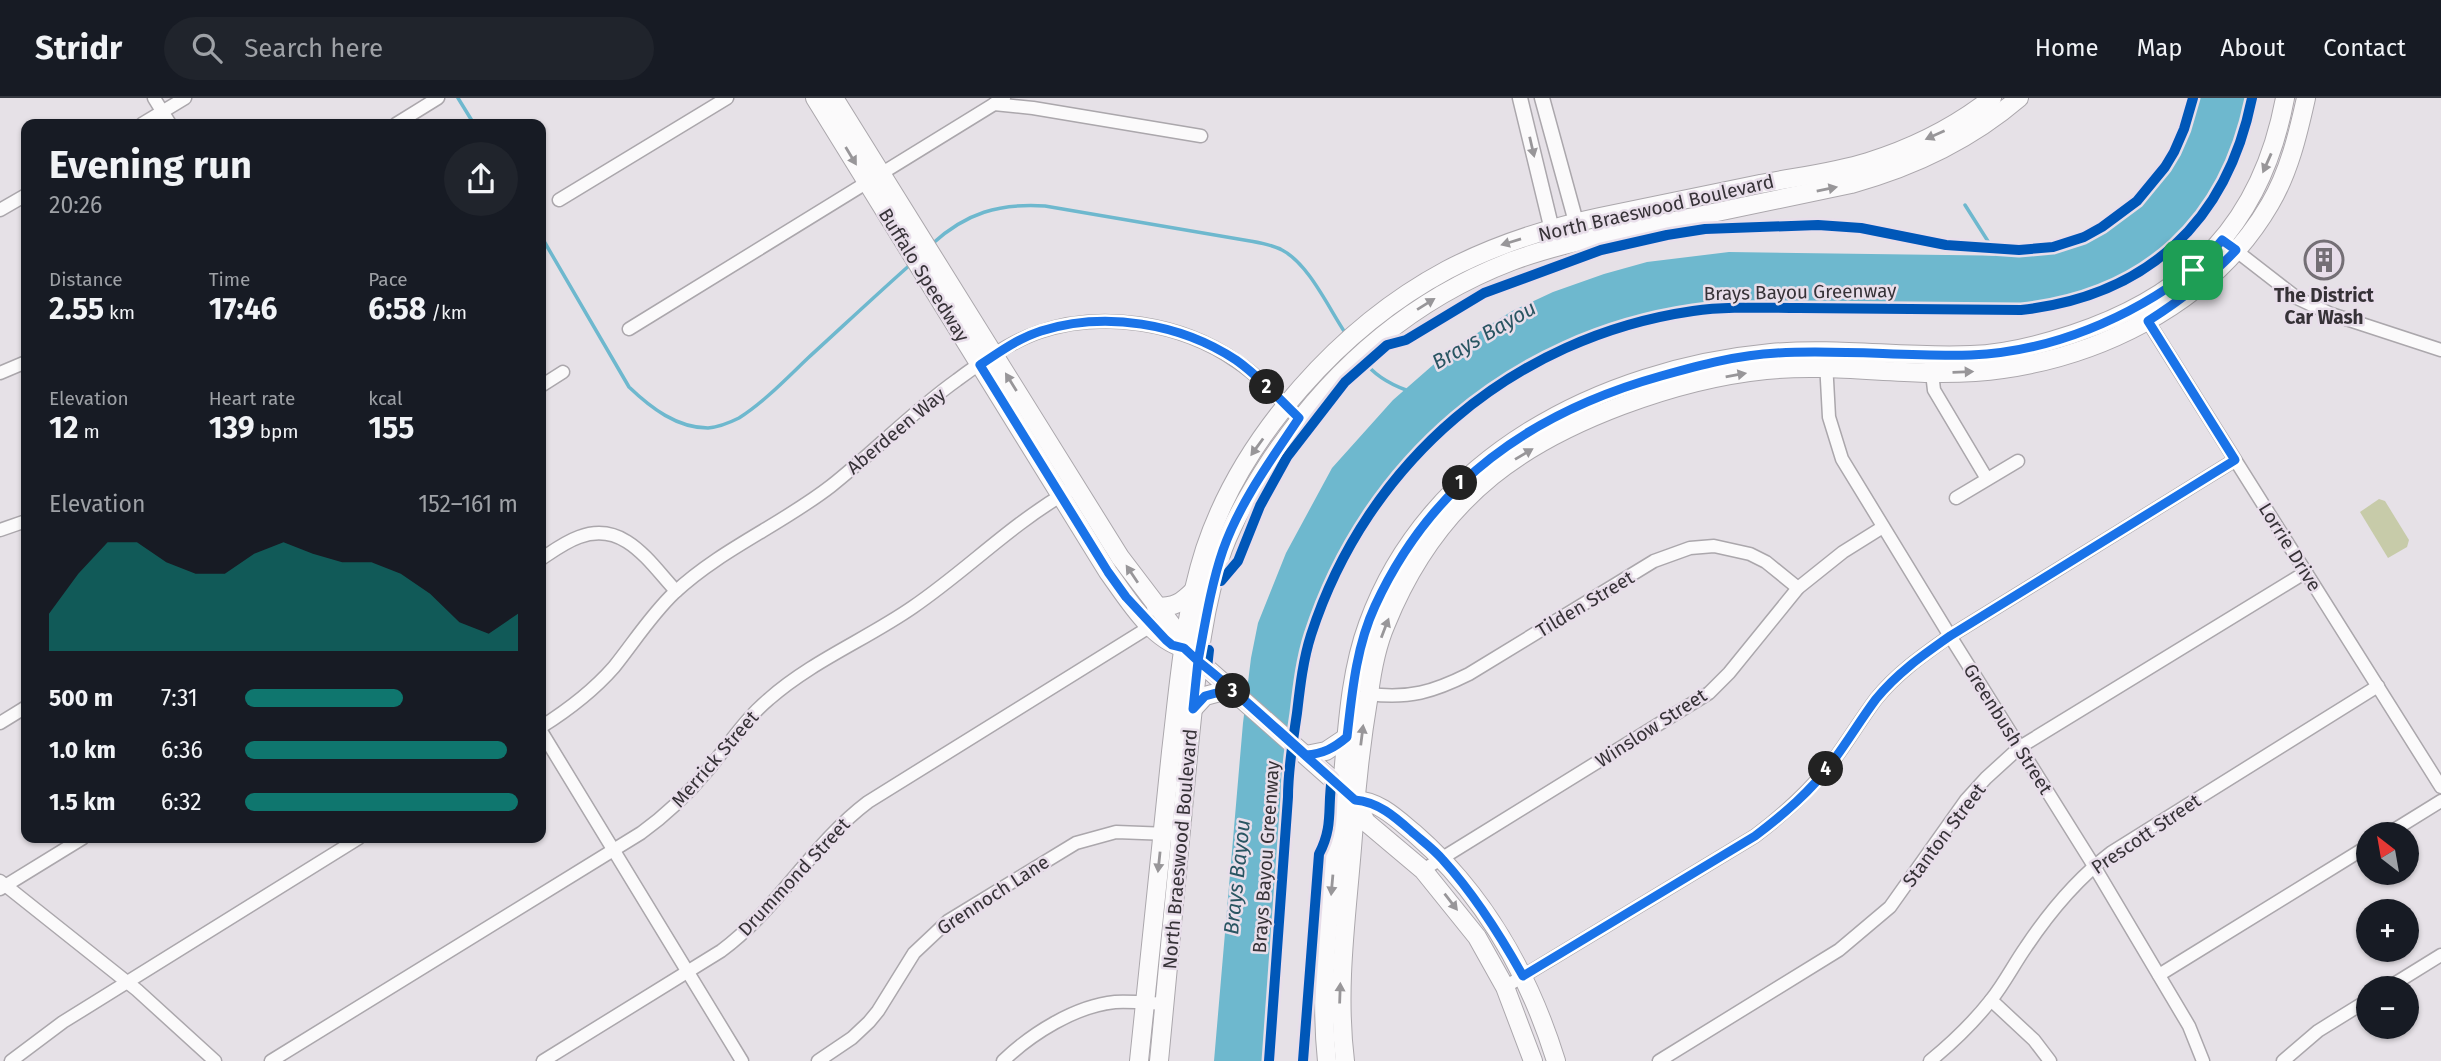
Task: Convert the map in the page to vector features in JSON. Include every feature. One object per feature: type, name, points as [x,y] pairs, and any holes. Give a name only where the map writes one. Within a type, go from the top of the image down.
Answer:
[{"type":"main road","name":"Buffalo Speedway","points":[[815,98],[874,178],[1069,491],[1174,628],[1184,648],[1355,800],[1366,822],[1423,870],[1449,899],[1477,937],[1506,987],[1533,1061]]},
{"type":"main road","name":"Buffalo Speedway","points":[[834,98],[874,178]]},
{"type":"main road","name":"North Braeswood Boulevard","points":[[1139,1061],[1144,1003],[1193,709],[1198,661],[1223,550],[1292,412],[1332,356],[1449,290],[1509,262],[1567,243],[1796,186],[1866,163],[1946,130],[1992,98]]},
{"type":"main road","name":"North Braeswood Boulevard","points":[[1159,1061],[1165,1004],[1171,834],[1184,648],[1194,590],[1206,547],[1228,496],[1250,456],[1292,412],[1339,373],[1365,338],[1406,296],[1446,271],[1500,246],[1576,222],[1796,186],[1863,181],[1915,163],[1962,139],[2020,98]]},
{"type":"main road","points":[[2229,245],[2279,128],[2285,98]]},
{"type":"main road","points":[[1345,1061],[1340,1002],[1355,800],[1373,661],[1385,625],[1418,560],[1431,539],[1451,517],[1500,470],[1552,437],[1592,418],[1674,388],[1826,359],[1932,373],[1977,372],[2056,358],[2109,339],[2209,256],[2229,245],[2270,204],[2284,175],[2298,134],[2305,98]]},
{"type":"main road","points":[[1327,1061],[1322,990],[1341,787],[1359,655],[1374,607],[1396,565],[1418,530],[1467,476],[1494,454],[1548,420],[1612,391],[1703,364],[1742,357],[1826,359],[1971,355],[2014,350],[2056,340],[2143,313]]},
{"type":"main road","name":"Buffalo Speedway","points":[[1069,491],[1108,572],[1151,626],[1172,645],[1184,648]]},
{"type":"main road","points":[[1156,607],[1181,603],[1194,590]]},
{"type":"main road","points":[[1193,709],[1205,696],[1232,690]]},
{"type":"main road","points":[[1305,754],[1326,751],[1347,737]]},
{"type":"main road","name":"Buffalo Speedway","points":[[1355,800],[1368,801],[1392,815],[1442,858],[1478,902],[1523,976],[1538,1008],[1556,1061]]},
{"type":"main road","points":[[1351,852],[1368,838],[1382,836]]},
{"type":"street","points":[[154,98],[167,119]]},
{"type":"street","points":[[150,119],[185,98]]},
{"type":"street","points":[[559,200],[727,98]]},
{"type":"street","points":[[1520,98],[1552,230],[1567,243],[1576,222],[1542,98]]},
{"type":"street","points":[[404,119],[437,99]]},
{"type":"street","points":[[629,329],[999,101],[1201,136]]},
{"type":"street","points":[[0,209],[21,198]]},
{"type":"street","points":[[2229,245],[2297,298],[2330,314],[2441,350]]},
{"type":"street","name":"Lorrie Drive","points":[[2143,313],[2441,787]]},
{"type":"street","name":"Aberdeen Way","points":[[546,725],[599,682],[676,591],[721,556],[822,492],[937,396],[987,360],[1039,332],[1062,326],[1111,321],[1136,323],[1195,339],[1235,360],[1257,377],[1292,412]]},
{"type":"street","name":"Greenbush Street","points":[[1826,359],[1829,417],[1842,459],[2094,866],[2189,1026],[2203,1061]]},
{"type":"street","points":[[0,373],[21,364]]},
{"type":"street","points":[[546,383],[563,372]]},
{"type":"street","points":[[1932,373],[1934,390],[1987,479]]},
{"type":"street","points":[[1506,987],[1755,836],[1783,814],[1806,793],[1832,762],[1877,698],[1909,665],[1950,636],[2235,460]]},
{"type":"street","points":[[1956,498],[2018,461]]},
{"type":"street","name":"Merrick Street","points":[[271,1061],[641,834],[682,799],[740,728],[772,696],[921,601],[1016,524],[1069,491]]},
{"type":"street","points":[[0,530],[21,523]]},
{"type":"street","name":"Winslow Street","points":[[1423,870],[1709,693],[1729,673],[1798,588],[1843,552],[1882,527]]},
{"type":"street","points":[[546,556],[579,537],[599,533],[620,537],[631,542],[676,591]]},
{"type":"street","name":"Tilden Street","points":[[1369,694],[1411,696],[1438,689],[1469,674],[1654,561],[1690,548],[1714,546],[1750,554],[1766,562],[1798,588]]},
{"type":"street","name":"Stanton Street","points":[[1659,1061],[1839,950],[1865,930],[1890,907],[1966,800],[2020,747],[2306,572]]},
{"type":"street","name":"Drummond Street","points":[[544,1061],[741,937],[770,907],[827,838],[855,812],[1151,626]]},
{"type":"street","name":"Prescott Street","points":[[1930,1061],[1950,1045],[1991,1000],[2064,895],[2094,866],[2112,852],[2378,686]]},
{"type":"street","points":[[0,723],[21,710]]},
{"type":"street","points":[[546,737],[742,1061]]},
{"type":"street","points":[[2406,822],[2441,800]]},
{"type":"street","name":"Grennoch Lane","points":[[818,1061],[845,1043],[869,1022],[914,953],[948,921],[1076,843],[1116,832],[1171,834]]},
{"type":"street","points":[[74,843],[2,885],[127,982],[215,1061]]},
{"type":"street","points":[[10,1061],[63,1022],[351,843]]},
{"type":"street","points":[[2159,975],[2356,853]]},
{"type":"street","points":[[2407,976],[2441,955]]},
{"type":"street","points":[[1991,1000],[2034,1040],[2050,1061]]},
{"type":"street","points":[[1003,1061],[1032,1038],[1089,1008],[1115,1002],[1165,1004]]},
{"type":"street","points":[[2283,1061],[2318,1031],[2356,1007]]},
{"type":"green space","points":[[2379,499],[2385,501],[2409,540],[2407,547],[2388,558],[2360,512]]},
{"type":"water","name":"Brays Bayou","points":[[2198,98],[2245,98],[2238,131],[2217,184],[2197,219],[2182,236],[2107,285],[2043,304],[1715,304],[1637,319],[1557,347],[1506,376],[1457,412],[1413,454],[1374,500],[1341,551],[1316,604],[1299,660],[1288,739],[1264,1061],[1214,1061],[1243,723],[1258,623],[1286,553],[1332,468],[1393,400],[1449,351],[1512,311],[1553,292],[1647,262],[1729,252],[2020,256],[2063,249],[2080,243],[2113,226],[2155,189],[2180,152]]},
{"type":"waterway","points":[[458,98],[471,119]]},
{"type":"waterway","points":[[1965,205],[1998,257]]},
{"type":"waterway","points":[[932,244],[971,218],[984,212],[1013,206],[1045,206],[1263,243],[1282,250],[1301,266],[1346,334]]},
{"type":"waterway","points":[[546,245],[629,387],[675,421],[708,428],[735,420],[757,405],[911,264]]},
{"type":"waterway","points":[[1364,361],[1383,378],[1406,390]]},
{"type":"cycle path","points":[[1221,581],[1238,561],[1260,506],[1287,457],[1345,382],[1387,345],[1406,340],[1484,293],[1601,250],[1705,229],[1818,225],[1861,228],[1946,245],[2019,250],[2053,247],[2084,237],[2137,201],[2174,152],[2193,98]]},
{"type":"cycle path","name":"Brays Bayou Greenway","points":[[1269,1061],[1290,765],[1306,654],[1336,572],[1369,515],[1409,463],[1456,418],[1508,379],[1565,348],[1627,325],[1693,311],[1733,308],[2021,310],[2066,302],[2107,288],[2143,269],[2174,245],[2201,216],[2223,181],[2240,142],[2252,98]]},
{"type":"cycle path","points":[[1209,650],[1207,668],[1332,778],[1327,834],[1319,854],[1303,1061]]},
{"type":"place","name":"The District Car Wash","points":[[2324,260]]},
{"type":"route","points":[[2193,270],[2167,290],[2122,316],[2056,340],[2014,350],[1971,355],[1826,350],[1742,357],[1703,364],[1612,391],[1548,420],[1494,454],[1467,476],[1418,530],[1396,565],[1366,629],[1359,655],[1347,737],[1326,751],[1306,755],[1234,692],[1208,668],[1198,661],[1223,550],[1260,476],[1299,418],[1257,377],[1235,360],[1195,339],[1136,323],[1087,323],[1039,332],[1018,341],[980,365],[1126,597],[1166,640],[1172,645],[1184,648],[1198,661],[1193,709],[1205,696],[1217,692],[1231,689],[1305,753],[1306,755],[1355,800],[1368,801],[1392,815],[1442,858],[1478,902],[1523,976],[1755,836],[1783,814],[1806,793],[1832,762],[1877,698],[1909,665],[1950,636],[2235,460],[2148,321],[2193,292],[2236,250],[2222,240],[2193,270]]}]
